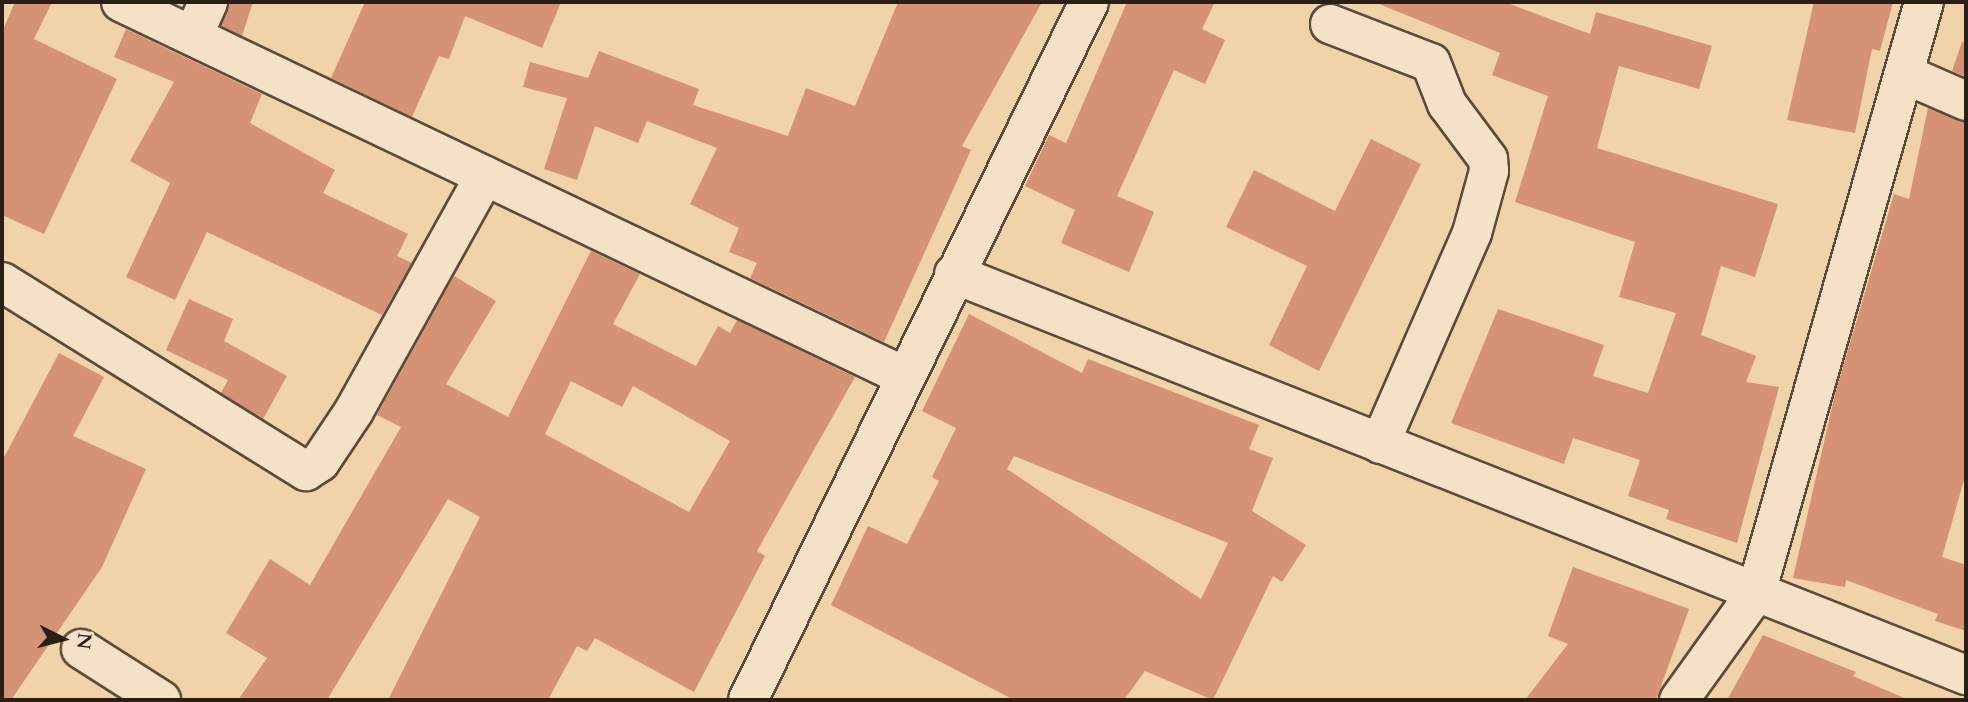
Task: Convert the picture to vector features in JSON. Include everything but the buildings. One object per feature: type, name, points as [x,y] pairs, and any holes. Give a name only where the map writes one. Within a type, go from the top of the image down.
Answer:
[{"type":"street","points":[[121,2],[902,375]]},
{"type":"street","points":[[193,36],[208,2]]},
{"type":"street","points":[[748,700],[902,375],[1089,2]]},
{"type":"street","points":[[1679,700],[1756,593],[1924,2]]},
{"type":"street","points":[[1330,24],[1432,64],[1447,104],[1488,159],[1489,171],[1462,257],[1380,444]]},
{"type":"street","points":[[1904,74],[1966,101]]},
{"type":"street","points":[[2,282],[306,471],[320,462],[354,411],[485,176]]},
{"type":"street","points":[[954,274],[1966,675]]},
{"type":"street","points":[[81,649],[161,700]]}]
